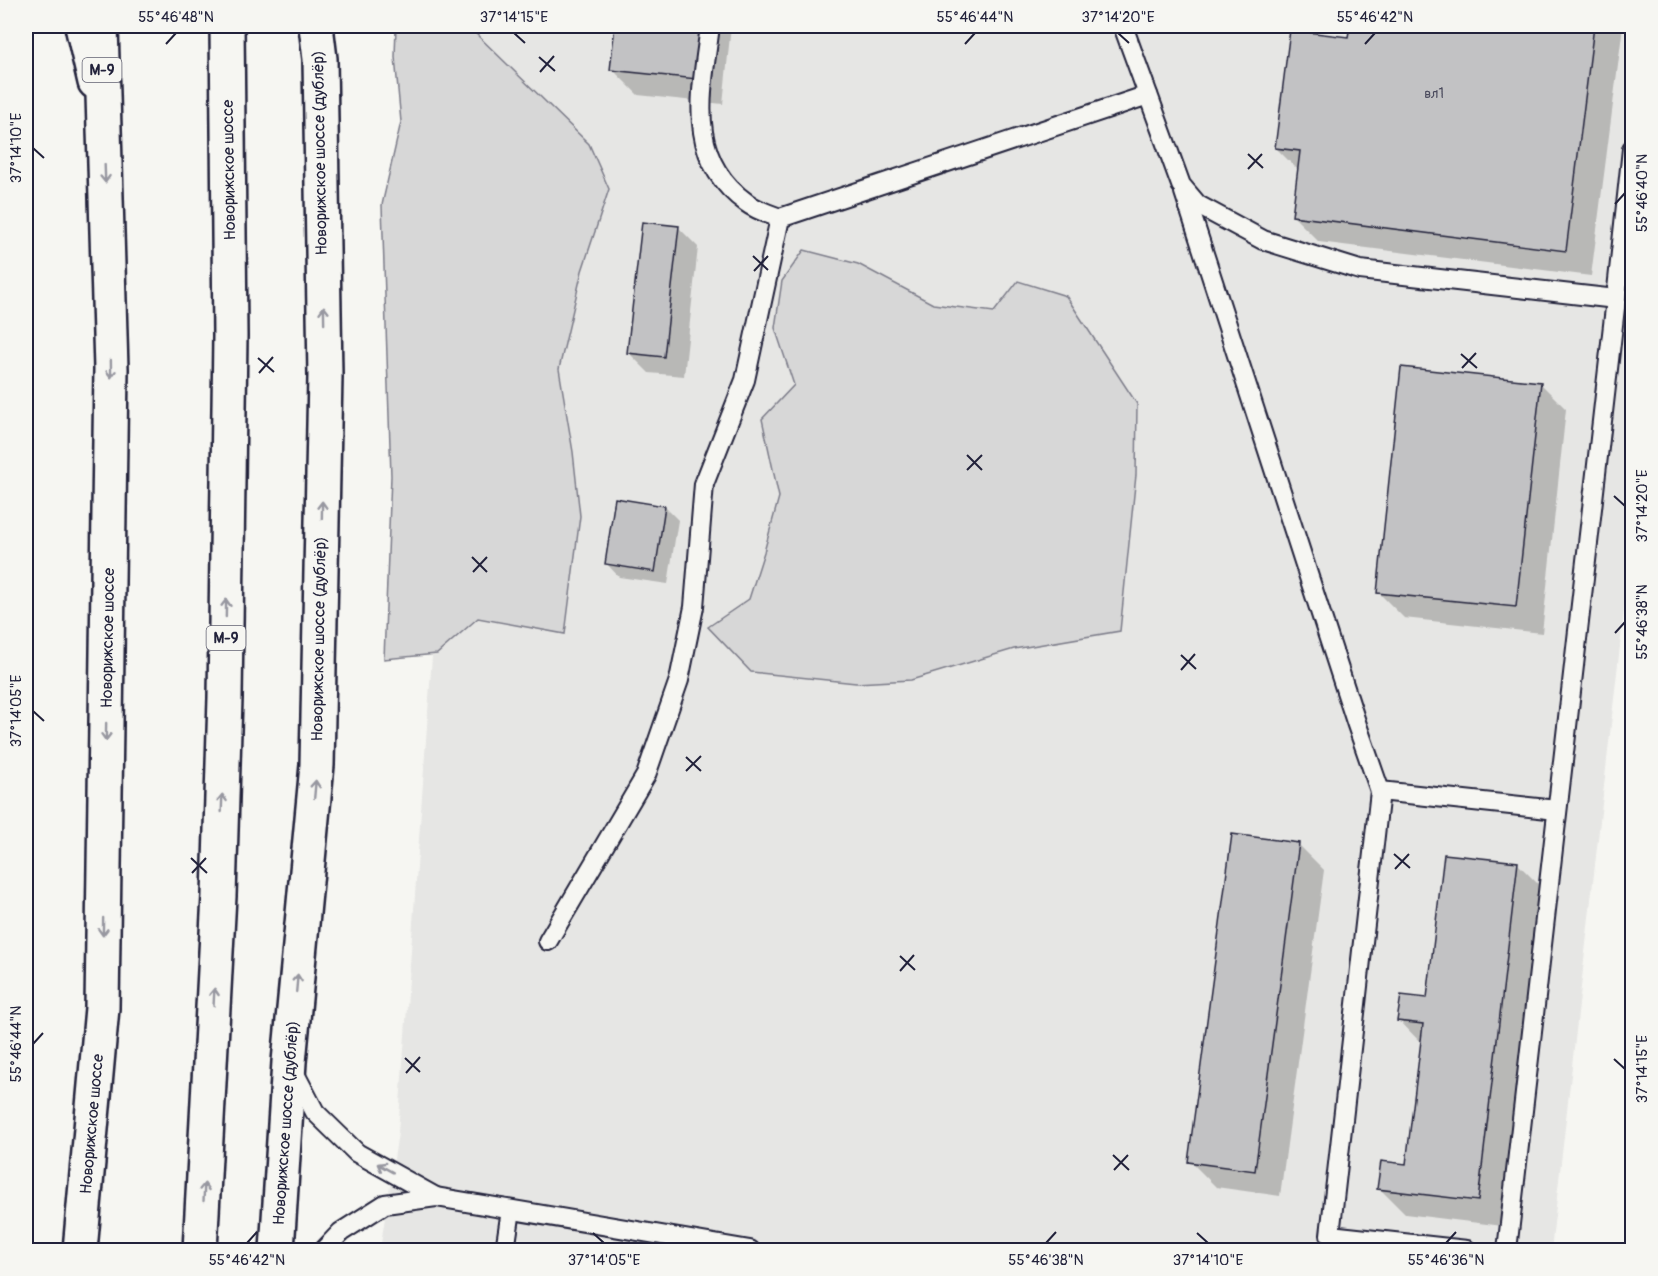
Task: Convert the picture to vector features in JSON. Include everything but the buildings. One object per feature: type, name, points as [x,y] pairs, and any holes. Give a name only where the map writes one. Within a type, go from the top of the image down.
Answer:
[{"type":"main road","name":"М-9","points":[[82,26],[103,116]]},
{"type":"main road","name":"Новорижское шоссе","points":[[80,1251],[102,1008],[111,369],[101,26]]},
{"type":"main road","name":"Новорижское шоссе","points":[[200,1251],[219,896],[225,698],[230,336],[227,26]]},
{"type":"main road","name":"Новорижское шоссе (дублёр)","points":[[277,1251],[289,1062],[317,765],[325,376],[320,58],[316,26]]},
{"type":"main road","points":[[320,58],[327,26]]},
{"type":"lane","points":[[710,26],[700,109],[706,153],[722,180],[747,203],[780,218],[1148,95]]},
{"type":"lane","points":[[1123,26],[1181,185],[1380,791],[1330,1235],[1467,1251]]},
{"type":"lane","points":[[1507,1251],[1632,149]]},
{"type":"lane","points":[[1181,185],[1198,205],[1263,240],[1360,270],[1616,299]]},
{"type":"lane","points":[[548,941],[646,775],[679,681],[694,607],[704,484],[745,380],[780,218]]},
{"type":"lane","points":[[1380,791],[1557,810]]},
{"type":"lane","points":[[289,1062],[315,1112],[357,1153],[436,1197]]},
{"type":"lane","points":[[324,1251],[341,1232],[385,1204],[436,1197],[750,1251]]},
{"type":"lane","points":[[505,1251],[511,1210]]},
{"type":"shaded area","points":[[396,26],[468,26],[589,144],[609,189],[582,271],[559,369],[573,452],[580,516],[565,634],[478,618],[437,654],[384,659],[391,476],[382,205],[401,122],[395,57]]},
{"type":"shaded area","points":[[477,26],[1632,26],[1632,541],[1551,1250],[380,1250],[398,1133]]},
{"type":"shaded area","points":[[804,250],[858,264],[933,304],[994,312],[1018,281],[1066,296],[1137,404],[1136,475],[1120,631],[1014,649],[911,680],[856,683],[751,672],[708,627],[749,599],[779,497],[762,419],[794,385],[775,328],[782,281]]}]
